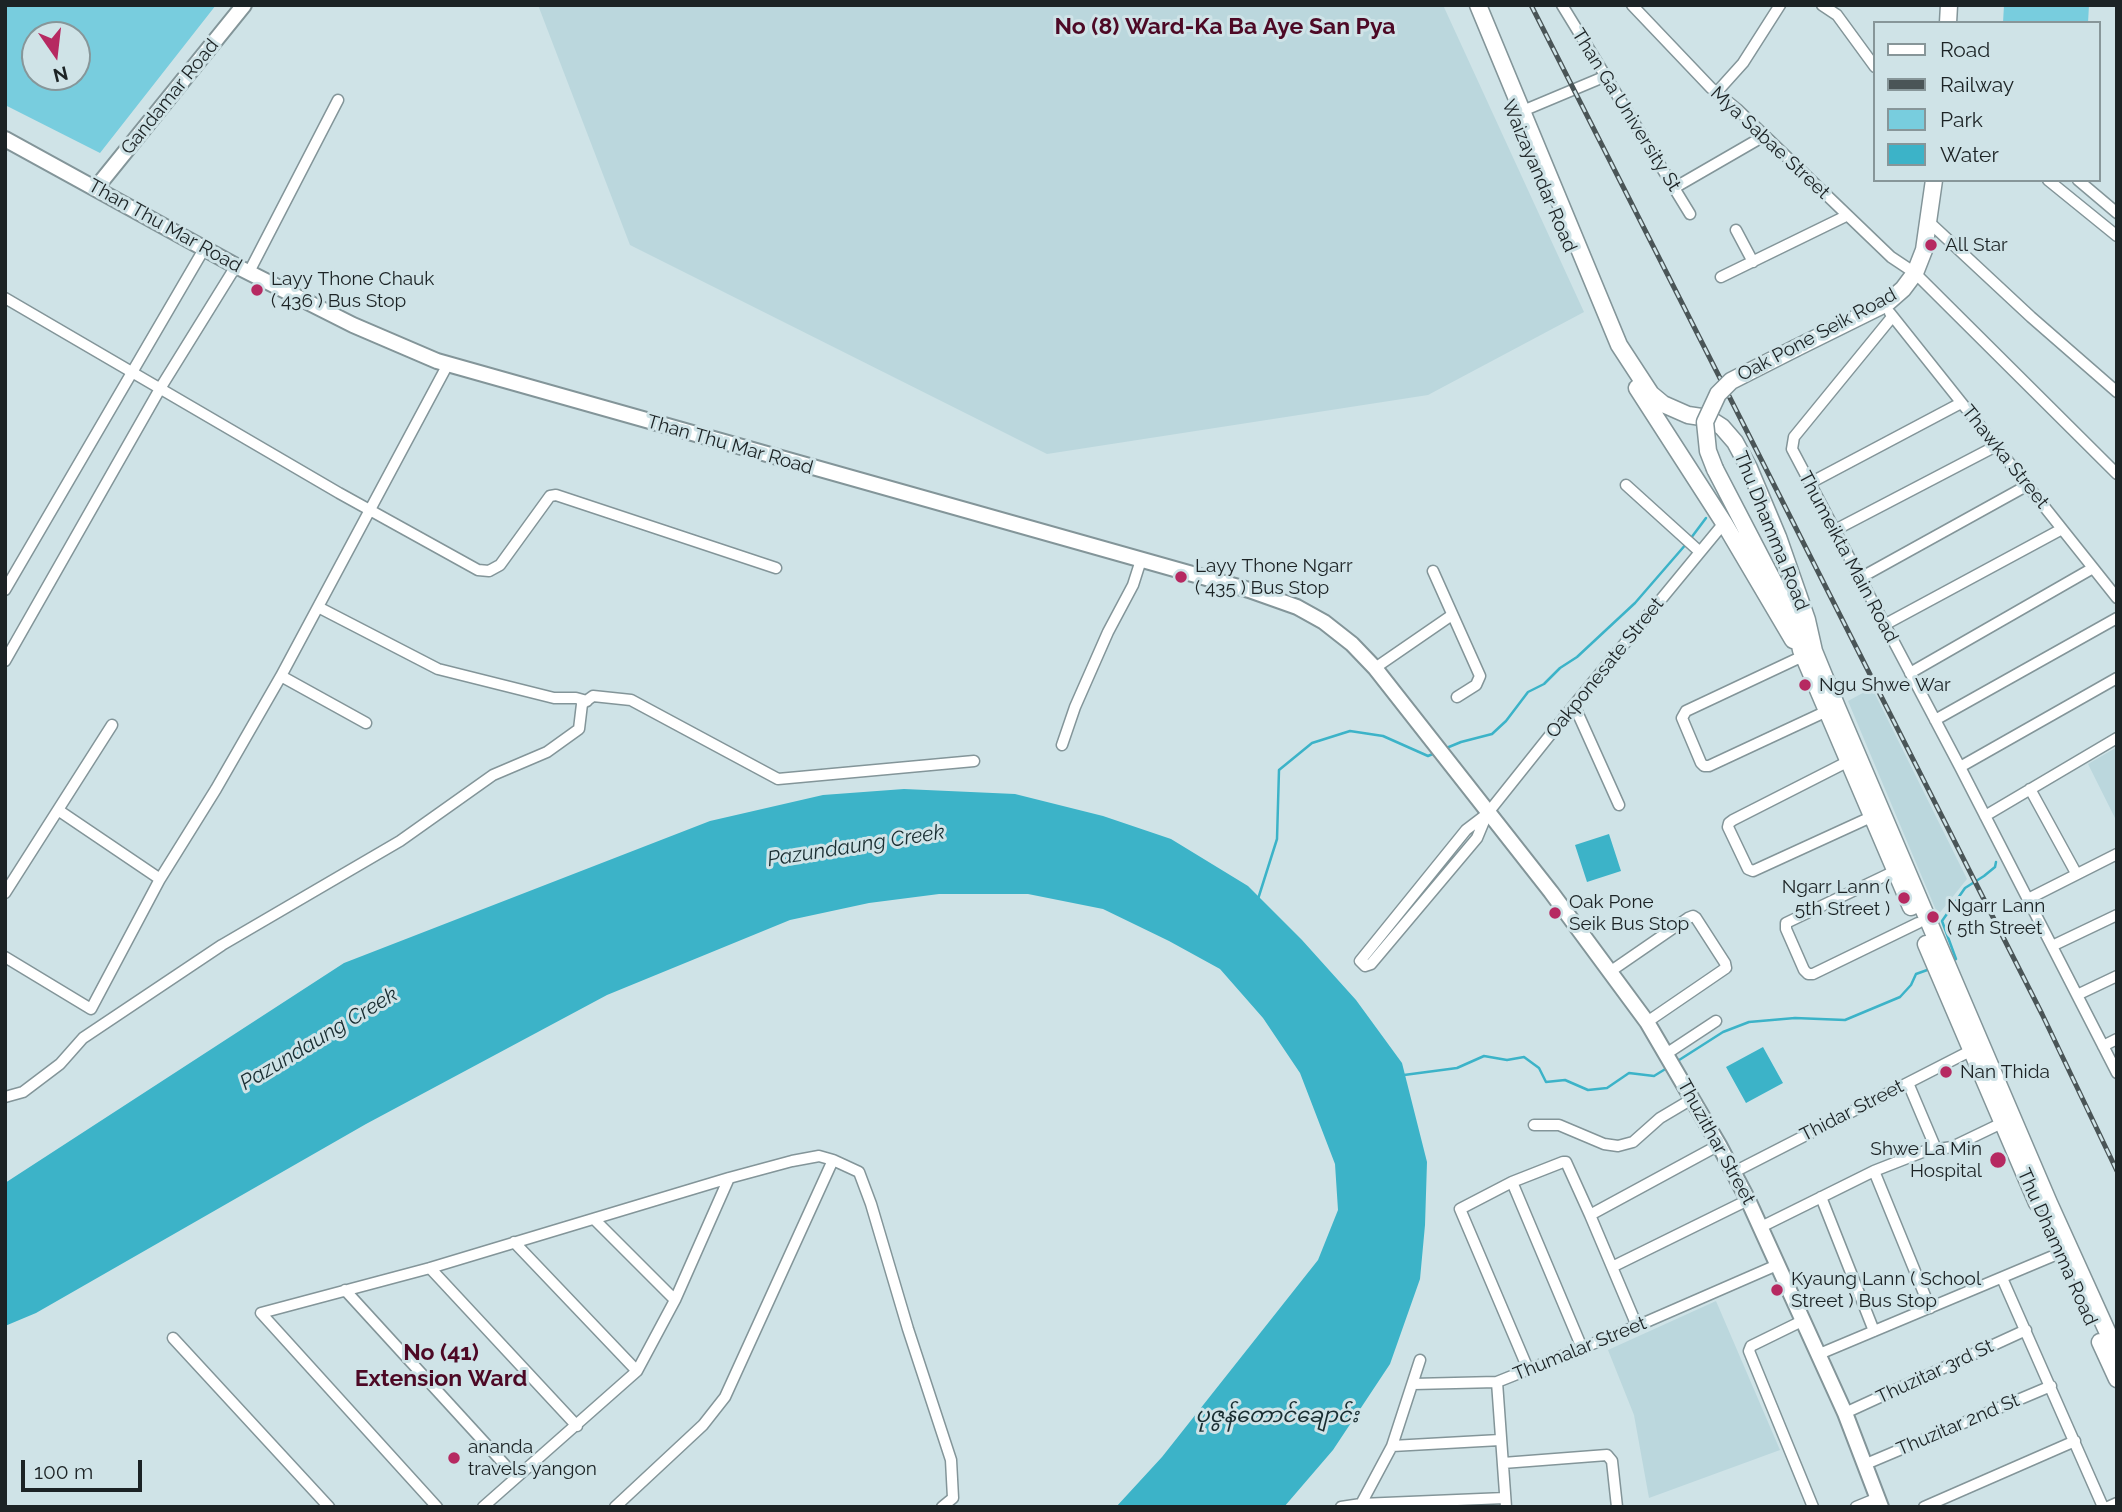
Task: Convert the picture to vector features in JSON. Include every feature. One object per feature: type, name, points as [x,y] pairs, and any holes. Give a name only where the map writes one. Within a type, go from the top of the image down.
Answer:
[{"type":"main road","name":"Gandamar Road","points":[[96,188],[244,5]]},
{"type":"main road","name":"Waizayandar Road","points":[[1467,5],[1518,113]]},
{"type":"main road","name":"Waizayandar Road","points":[[1478,5],[1518,113],[1615,346]]},
{"type":"main road","name":"Than Thu Mar Road","points":[[5,139],[242,269],[353,325],[448,364],[1249,590],[1312,614],[1352,644],[1375,668],[1487,814]]},
{"type":"main road","name":"Oak Pone Seik Road","points":[[1802,643],[1721,484],[1708,451],[1705,422],[1718,394],[1731,381],[1837,326],[1889,310],[1915,274],[1924,250],[1934,182]]},
{"type":"main road","name":"Thu Dhamma Road","points":[[1615,346],[1784,626],[1802,643],[2026,1162],[2117,1353]]},
{"type":"main road","name":"Thu Dhamma Road","points":[[1615,346],[1651,394],[1663,404],[1688,415],[1708,418],[1722,427],[1735,442],[1749,468],[1778,537],[1807,620],[1802,643],[1847,762],[1976,1048],[2003,1123],[2026,1162],[2060,1253],[2117,1379]]},
{"type":"main road","name":"Thuzithar Street","points":[[1487,814],[1611,971],[1647,1022],[1734,1171],[1845,1413],[1879,1502]]},
{"type":"street","name":"Than Ga University St","points":[[1562,5],[1690,214]]},
{"type":"street","name":"Mya Sabae Street","points":[[1632,5],[1716,93],[1891,257],[1915,274],[2117,474]]},
{"type":"street","points":[[1716,93],[1743,63],[1780,5]]},
{"type":"street","points":[[1822,5],[1837,15],[1874,66]]},
{"type":"street","points":[[1518,113],[1606,76]]},
{"type":"street","points":[[5,661],[160,387],[242,269],[338,100]]},
{"type":"street","points":[[1674,188],[1763,136]]},
{"type":"street","points":[[2050,182],[2117,236]]},
{"type":"street","points":[[2080,182],[2117,213]]},
{"type":"street","points":[[1721,277],[1846,216]]},
{"type":"street","points":[[1929,222],[2117,392]]},
{"type":"street","points":[[1736,230],[1753,262]]},
{"type":"street","points":[[5,590],[204,249]]},
{"type":"street","points":[[5,298],[370,510],[484,572],[500,565],[550,496],[556,495],[776,568]]},
{"type":"street","name":"Thawka Street","points":[[1889,310],[2117,598]]},
{"type":"street","name":"Thumeikta Main Road","points":[[1889,310],[1792,442],[1794,454],[2117,1073]]},
{"type":"street","points":[[5,957],[91,1009],[160,878],[216,789],[281,676],[448,364]]},
{"type":"street","points":[[1810,483],[1961,403]]},
{"type":"street","points":[[1835,530],[1996,446]]},
{"type":"street","points":[[1626,485],[1700,552]]},
{"type":"street","points":[[1860,578],[2028,485]]},
{"type":"street","name":"Oakponesate Street","points":[[1487,814],[1724,523]]},
{"type":"street","points":[[1884,625],[2062,528]]},
{"type":"street","points":[[1062,745],[1075,707],[1108,632],[1133,585],[1141,560]]},
{"type":"street","points":[[1910,673],[2094,568]]},
{"type":"street","points":[[1433,571],[1480,676],[1476,685],[1457,697]]},
{"type":"street","points":[[318,607],[438,670],[554,698],[587,701]]},
{"type":"street","points":[[1375,668],[1452,615]]},
{"type":"street","points":[[1935,720],[2117,618]]},
{"type":"street","points":[[1802,643],[1686,710],[1682,718],[1704,766],[1827,711]]},
{"type":"street","points":[[281,676],[366,723]]},
{"type":"street","points":[[1960,768],[2117,678]]},
{"type":"street","points":[[5,1097],[23,1092],[60,1064],[83,1038],[222,945],[400,841],[493,775],[547,752],[579,729],[582,704],[593,696],[631,700],[778,779],[974,761]]},
{"type":"street","points":[[1574,705],[1619,805]]},
{"type":"street","points":[[5,893],[112,725]]},
{"type":"street","points":[[1985,816],[2117,738]]},
{"type":"street","points":[[1847,762],[1729,823],[1728,828],[1748,869],[1753,872],[1871,817]]},
{"type":"street","points":[[2030,789],[2076,873]]},
{"type":"street","points":[[58,810],[160,878]]},
{"type":"street","points":[[1487,814],[1477,838],[1371,964],[1365,966],[1360,961],[1466,830],[1487,814]]},
{"type":"street","points":[[2028,899],[2117,854]]},
{"type":"street","points":[[1440,863],[1449,871]]},
{"type":"street","points":[[1895,871],[1786,923],[1791,939],[1808,974],[1814,974],[1918,923]]},
{"type":"street","points":[[2052,946],[2117,915]]},
{"type":"street","points":[[1611,971],[1693,916],[1726,968],[1647,1022]]},
{"type":"street","points":[[2077,995],[2117,976]]},
{"type":"street","points":[[1667,1055],[1717,1021]]},
{"type":"street","points":[[2103,1046],[2117,1039]]},
{"type":"street","name":"Thidar Street","points":[[1734,1171],[1976,1048]]},
{"type":"street","points":[[1908,1083],[1936,1149]]},
{"type":"street","points":[[1534,1125],[1559,1125],[1604,1144],[1618,1146],[1633,1142],[1650,1125],[1692,1099]]},
{"type":"street","points":[[1760,1227],[1874,1171],[1917,1154],[1952,1147],[2003,1123]]},
{"type":"street","points":[[1590,1215],[1719,1145]]},
{"type":"street","points":[[437,1507],[261,1314],[430,1268],[729,1178],[819,1156],[859,1172],[871,1204],[908,1329],[949,1450],[953,1498],[942,1507]]},
{"type":"street","points":[[615,1507],[703,1425],[725,1397],[833,1160]]},
{"type":"street","points":[[1528,1369],[1460,1209],[1512,1182],[1566,1162],[1637,1326]]},
{"type":"street","points":[[1874,1171],[1930,1308]]},
{"type":"street","points":[[483,1507],[638,1371],[675,1300],[729,1178]]},
{"type":"street","points":[[1512,1182],[1582,1348]]},
{"type":"street","points":[[1821,1197],[1874,1331]]},
{"type":"street","points":[[1612,1268],[1748,1200]]},
{"type":"street","points":[[594,1219],[675,1300]]},
{"type":"street","points":[[514,1242],[638,1371]]},
{"type":"street","points":[[1817,1354],[2060,1253]]},
{"type":"street","name":"Thumalar Street","points":[[1506,1502],[1497,1382],[1637,1326],[1777,1265]]},
{"type":"street","points":[[430,1268],[577,1426]]},
{"type":"street","points":[[2002,1278],[2105,1507],[2117,1503]]},
{"type":"street","points":[[345,1290],[516,1477]]},
{"type":"street","points":[[1802,1321],[1751,1346],[1749,1351],[1813,1507]]},
{"type":"street","name":"Thuzitar 3rd St","points":[[1845,1413],[2026,1330]]},
{"type":"street","points":[[173,1338],[329,1507]]},
{"type":"street","points":[[1362,1505],[1392,1446],[1420,1360]]},
{"type":"street","points":[[1413,1384],[1497,1382]]},
{"type":"street","name":"Thuzitar 2nd St","points":[[1866,1464],[2051,1386]]},
{"type":"street","points":[[1392,1446],[1500,1440]]},
{"type":"street","points":[[1924,1507],[2075,1441]]},
{"type":"street","points":[[1503,1463],[1607,1455],[1612,1461],[1617,1507]]},
{"type":"street","points":[[1341,1507],[1506,1502]]},
{"type":"street","points":[[1856,1507],[1879,1502]]},
{"type":"shaded area","points":[[538,5],[1443,5],[1584,312],[1428,395],[1047,454],[630,245]]},
{"type":"shaded area","points":[[1872,688],[1967,879],[1938,915],[1848,701]]},
{"type":"shaded area","points":[[2117,747],[2117,822],[2088,764]]},
{"type":"shaded area","points":[[1716,1301],[1780,1450],[1649,1498],[1634,1415],[1608,1350]]},
{"type":"green space","points":[[5,5],[216,5],[100,153],[5,105]]},
{"type":"green space","points":[[2004,5],[2089,5],[2088,21],[2003,21]]},
{"type":"water","points":[[904,789],[1015,794],[1103,816],[1171,839],[1248,886],[1356,1000],[1402,1063],[1427,1162],[1420,1279],[1390,1364],[1333,1450],[1284,1507],[1116,1507],[1162,1457],[1318,1260],[1338,1210],[1335,1164],[1300,1073],[1263,1018],[1220,969],[1103,909],[1028,894],[939,894],[869,903],[790,920],[607,995],[366,1124],[36,1313],[5,1326],[5,1183],[344,963],[710,821],[823,795]]},
{"type":"water","points":[[1609,834],[1621,871],[1587,882],[1575,845]]},
{"type":"water","points":[[1763,1047],[1783,1083],[1746,1103],[1726,1067]]},
{"type":"waterway","points":[[1691,538],[1706,518]]},
{"type":"waterway","points":[[1444,749],[1492,734],[1506,721],[1528,692],[1544,684],[1560,668],[1577,657],[1635,603],[1687,543]]},
{"type":"waterway","points":[[1258,899],[1277,839],[1279,770],[1312,743],[1350,731],[1383,736],[1428,756],[1435,753]]},
{"type":"waterway","points":[[1953,960],[1956,959],[1942,921],[1965,888],[1995,867],[1996,862]]},
{"type":"waterway","points":[[1676,1062],[1723,1032],[1749,1022],[1795,1018],[1845,1020],[1900,997],[1911,985],[1916,974],[1930,969]]},
{"type":"waterway","points":[[1404,1075],[1457,1068],[1484,1056],[1507,1060],[1524,1057],[1539,1068],[1546,1082],[1565,1080],[1588,1090],[1607,1088],[1629,1073],[1654,1076],[1667,1068]]},
{"type":"railway","points":[[1531,5],[2042,1014],[2117,1171]]},
{"type":"place","name":"All Star","points":[[1931,245]]},
{"type":"place","name":"Layy Thone Chauk ( 436 ) Bus Stop","points":[[257,290]]},
{"type":"place","name":"Layy Thone Ngarr ( 435 ) Bus Stop","points":[[1181,577]]},
{"type":"place","name":"Ngu Shwe War","points":[[1805,685]]},
{"type":"place","name":"Ngarr Lann ( 5th Street )","points":[[1904,898]]},
{"type":"place","name":"Oak Pone Seik Bus Stop","points":[[1555,913]]},
{"type":"place","name":"Ngarr Lann ( 5th Street","points":[[1933,917]]},
{"type":"place","name":"Nan Thida","points":[[1946,1072]]},
{"type":"place","name":"Shwe La Min Hospital","points":[[1998,1160]]},
{"type":"place","name":"Kyaung Lann ( School Street ) Bus Stop","points":[[1777,1290]]},
{"type":"place","name":"ananda travels yangon","points":[[454,1458]]},
{"type":"district","name":"No (8) Ward-Ka Ba Aye San Pya","points":[[1225,27]]},
{"type":"district","name":"No (41) Extension Ward","points":[[441,1366]]},
{"type":"water label","name":"Pazundaung Creek","points":[[856,846]]},
{"type":"water label","name":"Pazundaung Creek","points":[[319,1039]]},
{"type":"water label","name":"ပုဇွန်တောင်ချောင်း","points":[[1277,1416]]}]
